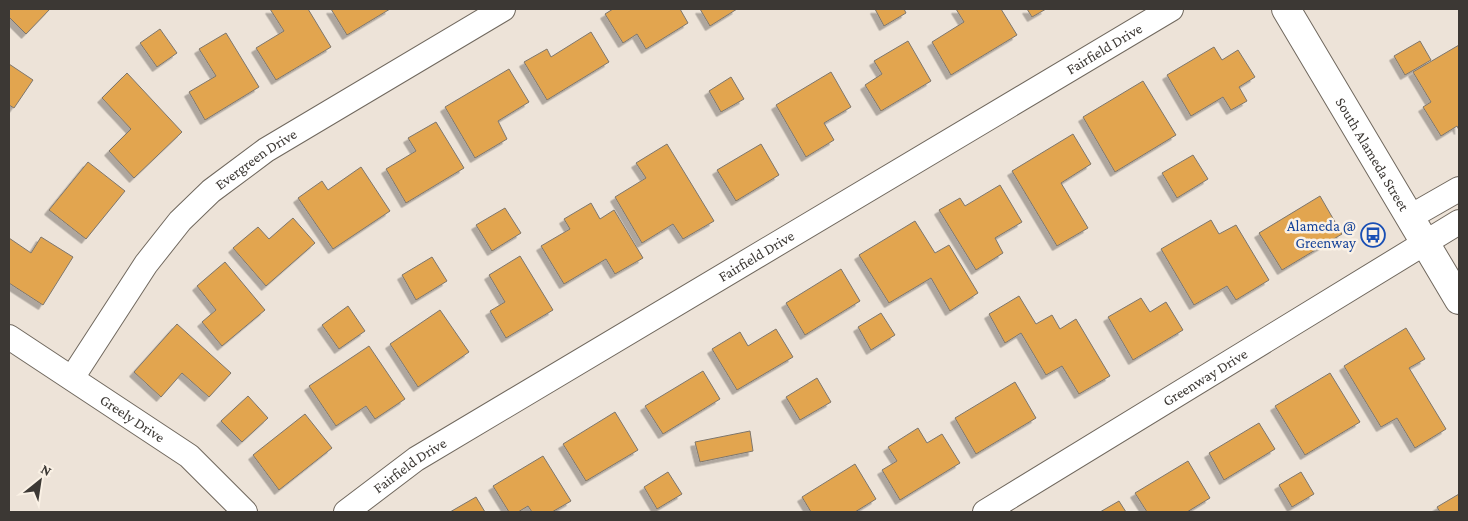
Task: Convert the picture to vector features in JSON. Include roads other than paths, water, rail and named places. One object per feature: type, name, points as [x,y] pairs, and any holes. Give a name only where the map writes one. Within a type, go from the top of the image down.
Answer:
[{"type":"main road","name":"South Alameda Street","points":[[1286,9],[1459,300]]},
{"type":"street","name":"Evergreen Drive","points":[[72,378],[146,264],[180,221],[211,191],[266,150],[503,9]]},
{"type":"street","name":"Fairfield Drive","points":[[346,512],[416,459],[1171,9]]},
{"type":"street","points":[[1410,217],[1459,189]]},
{"type":"street","name":"Greenway Drive","points":[[985,512],[1459,222]]},
{"type":"street","name":"Greely Drive","points":[[9,337],[189,456],[245,512]]},
{"type":"place","name":"Alameda @ Greenway","points":[[1373,235]]}]
